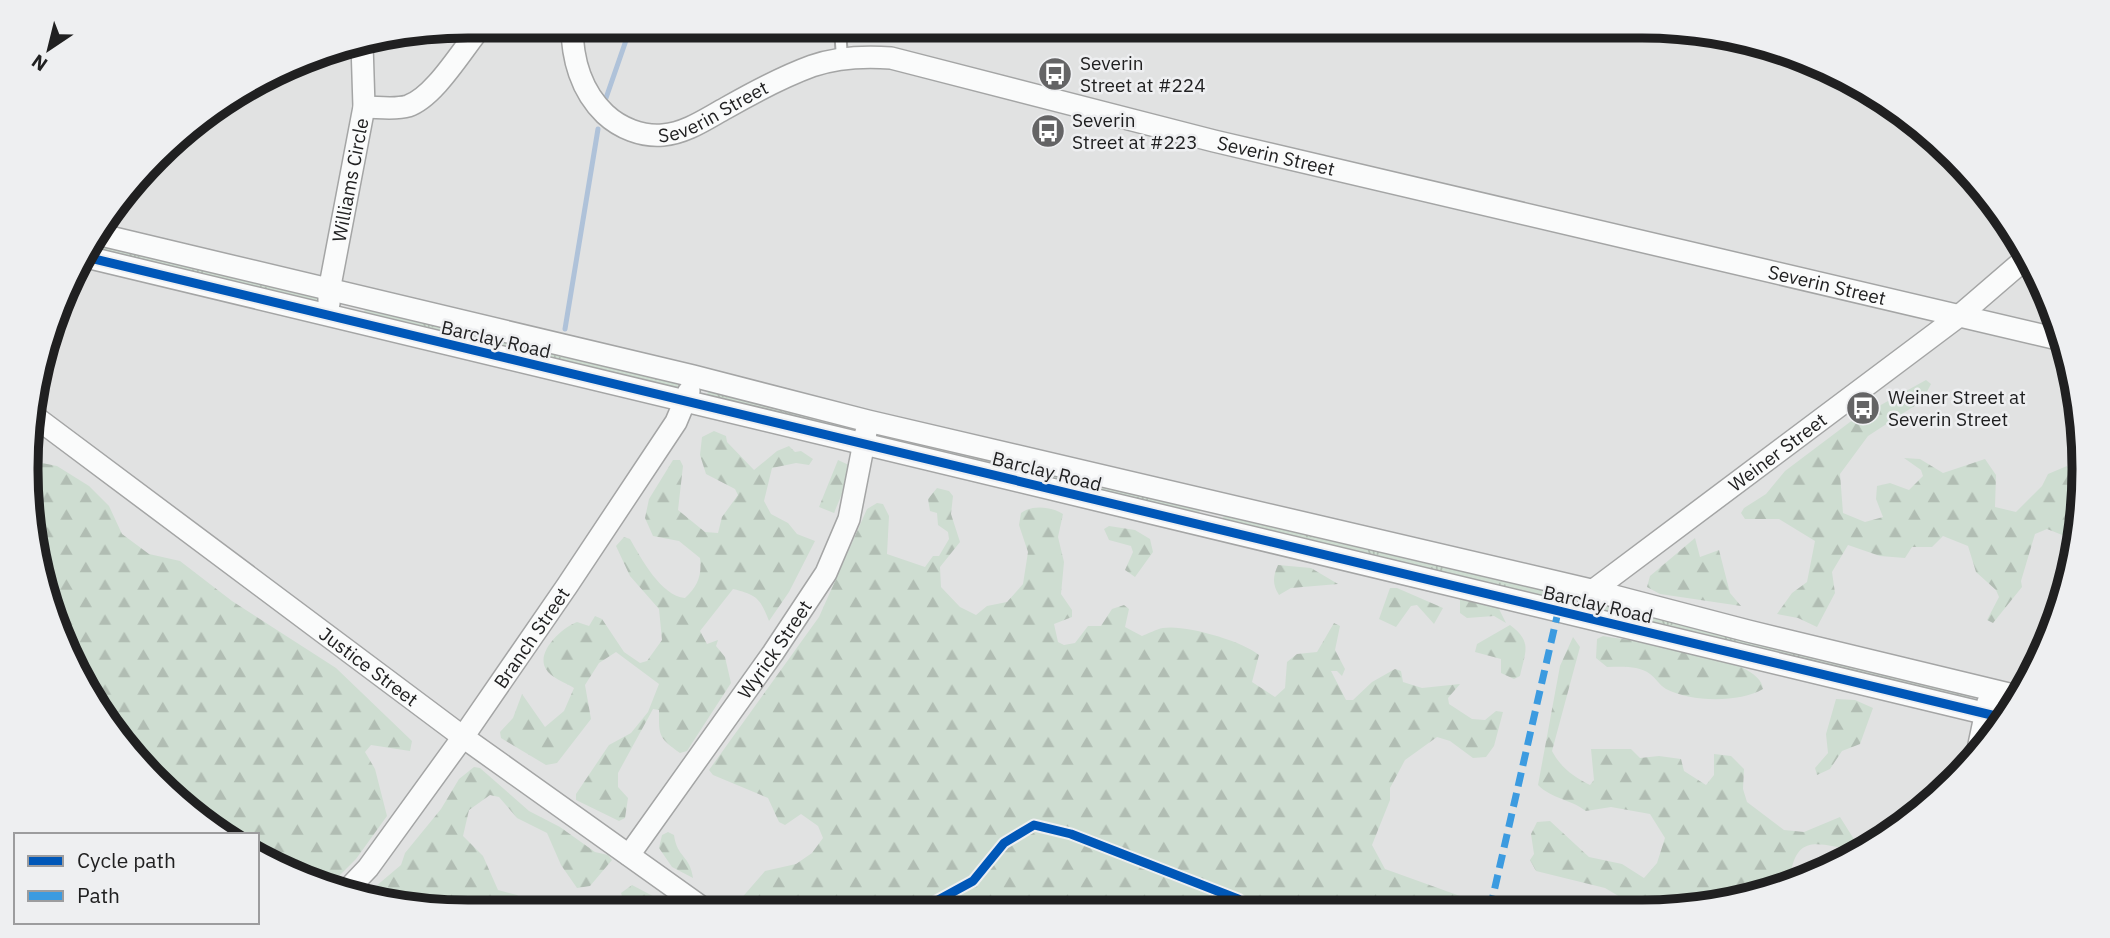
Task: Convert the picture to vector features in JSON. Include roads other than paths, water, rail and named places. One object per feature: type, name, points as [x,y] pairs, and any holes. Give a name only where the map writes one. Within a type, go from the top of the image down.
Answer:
[{"type":"street","points":[[365,107],[401,107],[417,102],[435,85],[472,39]]},
{"type":"street","name":"Severin Street","points":[[574,39],[577,65],[594,103],[617,124],[654,136],[691,127],[792,73],[842,58],[891,58],[1214,141],[2051,337]]},
{"type":"street","name":"Williams Circle","points":[[329,317],[329,291],[365,107],[362,52]]},
{"type":"street","name":"Barclay Road","points":[[107,236],[693,376],[868,421],[1595,591],[2008,694]]},
{"type":"street","name":"Barclay Road","points":[[93,260],[1994,716]]},
{"type":"street","name":"Weiner Street","points":[[1558,612],[1595,591],[1959,316],[2019,264]]},
{"type":"street","name":"Branch Street","points":[[353,884],[368,868],[463,737],[575,575],[676,422],[686,402],[693,376]]},
{"type":"street","name":"Justice Street","points":[[41,421],[463,737],[692,900]]},
{"type":"street","name":"Wyrick Street","points":[[629,855],[826,573],[849,519],[868,421]]},
{"type":"street","points":[[1208,528],[1215,502]]},
{"type":"street","points":[[1991,690],[1995,714]]},
{"type":"lane","points":[[841,39],[842,58]]},
{"type":"waterway","points":[[606,98],[626,39]]},
{"type":"waterway","points":[[565,329],[598,129]]},
{"type":"place","name":"Severin Street at #224","points":[[1055,74]]},
{"type":"place","name":"Severin Street at #223","points":[[1048,131]]},
{"type":"place","name":"Weiner Street at Severin Street","points":[[1863,408]]}]
